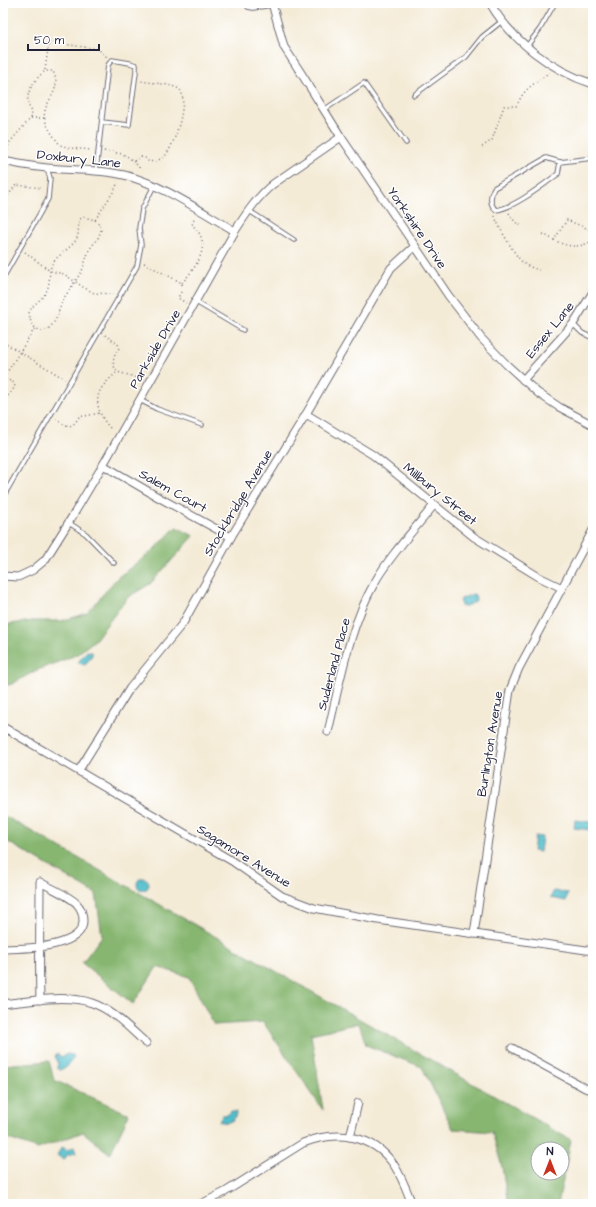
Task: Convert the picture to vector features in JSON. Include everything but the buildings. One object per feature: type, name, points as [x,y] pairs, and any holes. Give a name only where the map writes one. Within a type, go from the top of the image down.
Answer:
[{"type":"street","points":[[490,3],[496,14],[514,34],[542,59],[554,66],[592,81]]},
{"type":"street","name":"Yorkshire Drive","points":[[272,4],[284,46],[341,137],[448,295],[481,338],[523,380],[538,393],[559,407],[593,425]]},
{"type":"street","name":"Parkside Drive","points":[[3,576],[18,577],[33,570],[45,560],[104,464],[248,210],[262,193],[273,184],[341,137]]},
{"type":"street","name":"Doxbury Lane","points":[[5,162],[47,168],[96,171],[119,174],[138,179],[168,192],[235,231]]},
{"type":"street","name":"Stockbridge Avenue","points":[[78,770],[130,688],[183,623],[231,537],[306,414],[391,268],[415,246]]},
{"type":"street","name":"Essex Lane","points":[[523,380],[573,324],[593,292]]},
{"type":"street","name":"Millbury Street","points":[[306,414],[373,455],[474,537],[539,577],[562,588]]},
{"type":"street","name":"Salem Court","points":[[104,464],[158,497],[231,537]]},
{"type":"street","name":"Suderland Place","points":[[328,732],[352,636],[364,604],[375,582],[391,558],[434,505]]},
{"type":"street","name":"Burlington Avenue","points":[[474,934],[510,690],[519,668],[593,530]]},
{"type":"street","name":"Sagamore Avenue","points":[[3,727],[232,861],[282,896],[314,908],[378,920],[593,952]]},
{"type":"street","points":[[3,949],[39,947],[65,942],[78,934],[83,925],[83,912],[77,904],[40,882],[39,947],[40,1000]]},
{"type":"street","points":[[3,1004],[40,1000],[74,999],[92,1003],[109,1012],[146,1043]]},
{"type":"street","points":[[512,1048],[593,1091]]},
{"type":"street","points":[[350,1137],[358,1104]]},
{"type":"street","points":[[201,1204],[225,1192],[303,1143],[314,1138],[328,1136],[350,1137],[368,1143],[385,1154],[400,1174],[412,1204]]},
{"type":"lane","points":[[247,3],[248,7],[253,8],[272,4]]},
{"type":"lane","points":[[527,46],[540,30],[555,3]]},
{"type":"lane","points":[[414,95],[466,57],[482,37],[502,21]]},
{"type":"lane","points":[[96,171],[108,65],[112,60],[136,65],[129,125],[102,122]]},
{"type":"lane","points":[[324,110],[364,83],[406,143]]},
{"type":"lane","points":[[560,162],[558,174],[538,189],[506,208],[496,210],[492,207],[490,195],[494,188],[546,158],[560,162],[593,158]]},
{"type":"lane","points":[[3,278],[48,199],[50,178],[47,168]]},
{"type":"lane","points":[[3,496],[100,332],[137,266],[141,245],[139,228],[142,209],[154,186]]},
{"type":"lane","points":[[248,210],[294,240]]},
{"type":"lane","points":[[195,305],[243,330]]},
{"type":"lane","points":[[573,324],[582,333],[593,338]]},
{"type":"lane","points":[[140,400],[157,409],[202,425]]},
{"type":"lane","points":[[69,522],[86,534],[114,563]]},
{"type":"path","points":[[5,162],[9,143],[31,118],[32,112],[28,104],[29,93],[39,75],[46,70],[49,42],[98,49],[107,56],[111,62]]},
{"type":"path","points":[[482,147],[492,140],[504,106],[516,106],[523,94],[531,86],[543,79],[554,66]]},
{"type":"path","points":[[46,70],[53,72],[56,81],[52,96],[47,103],[44,118],[60,145],[70,148],[119,153],[131,157],[139,167],[138,179]]},
{"type":"path","points":[[134,162],[141,157],[145,158],[149,162],[156,161],[164,157],[178,130],[184,99],[181,90],[175,86],[135,81]]},
{"type":"path","points":[[31,118],[44,118]]},
{"type":"path","points":[[95,220],[115,190],[119,174]]},
{"type":"path","points":[[3,202],[16,185],[49,190]]},
{"type":"path","points":[[506,208],[515,222],[522,226]]},
{"type":"path","points":[[195,305],[178,298],[182,290],[182,283],[202,254],[202,239],[200,234],[192,225],[199,210]]},
{"type":"path","points":[[496,210],[495,217],[514,252],[522,262],[531,268],[539,270]]},
{"type":"path","points":[[84,217],[95,220],[100,225],[101,231],[98,238],[89,250],[82,271],[62,301],[53,324],[41,331],[35,328],[32,326],[28,313],[46,292],[50,283],[51,265],[54,260],[66,252],[78,235],[80,219],[84,217]]},
{"type":"path","points":[[554,240],[567,220],[593,231]]},
{"type":"path","points":[[543,234],[568,246],[588,243],[593,240]]},
{"type":"path","points":[[20,249],[50,271],[64,274],[94,294],[111,294],[120,296]]},
{"type":"path","points":[[139,261],[147,263],[182,283]]},
{"type":"path","points":[[3,402],[15,387],[14,383],[3,377],[35,328]]},
{"type":"path","points":[[100,332],[118,344],[119,348],[113,358],[112,363],[117,372],[132,376],[148,385]]},
{"type":"path","points":[[3,342],[70,382]]},
{"type":"path","points":[[110,428],[104,422],[100,413],[98,393],[117,372]]},
{"type":"path","points":[[51,416],[63,424],[70,426],[75,423],[79,417],[100,413]]},
{"type":"green space","points":[[176,527],[194,536],[150,584],[128,597],[95,640],[76,655],[35,671],[12,684],[3,686],[3,625],[33,621],[62,621],[87,613],[117,578],[155,549]]},
{"type":"green space","points":[[3,815],[571,1140],[570,1145],[570,1141],[530,1141],[530,1181],[563,1181],[558,1204],[508,1204],[502,1167],[492,1132],[453,1129],[422,1067],[366,1045],[359,1023],[311,1034],[323,1110],[263,1022],[214,1025],[189,977],[157,967],[133,1004],[82,963],[102,936],[96,894],[3,839]]},
{"type":"green space","points":[[49,1061],[54,1080],[129,1114],[110,1154],[83,1132],[38,1149],[3,1137],[3,1065]]},
{"type":"water","points":[[473,594],[475,595],[475,602],[464,607],[461,606],[461,599]]},
{"type":"water","points":[[87,651],[92,652],[92,655],[85,665],[79,663],[79,661]]},
{"type":"water","points":[[575,820],[592,822],[591,830],[574,828]]},
{"type":"water","points":[[535,836],[542,837],[540,852],[533,851]]},
{"type":"water","points":[[145,878],[148,879],[148,889],[141,890],[138,889],[137,882],[138,879]]},
{"type":"water","points":[[553,891],[568,893],[566,901],[551,898]]},
{"type":"water","points":[[57,1054],[62,1057],[67,1054],[73,1055],[74,1058],[67,1067],[59,1070],[57,1068],[58,1062],[55,1056]]},
{"type":"water","points":[[231,1111],[236,1112],[233,1120],[228,1122],[219,1121],[222,1115],[228,1115]]},
{"type":"water","points":[[62,1147],[67,1150],[74,1147],[76,1153],[67,1155],[64,1160],[57,1155]]}]
